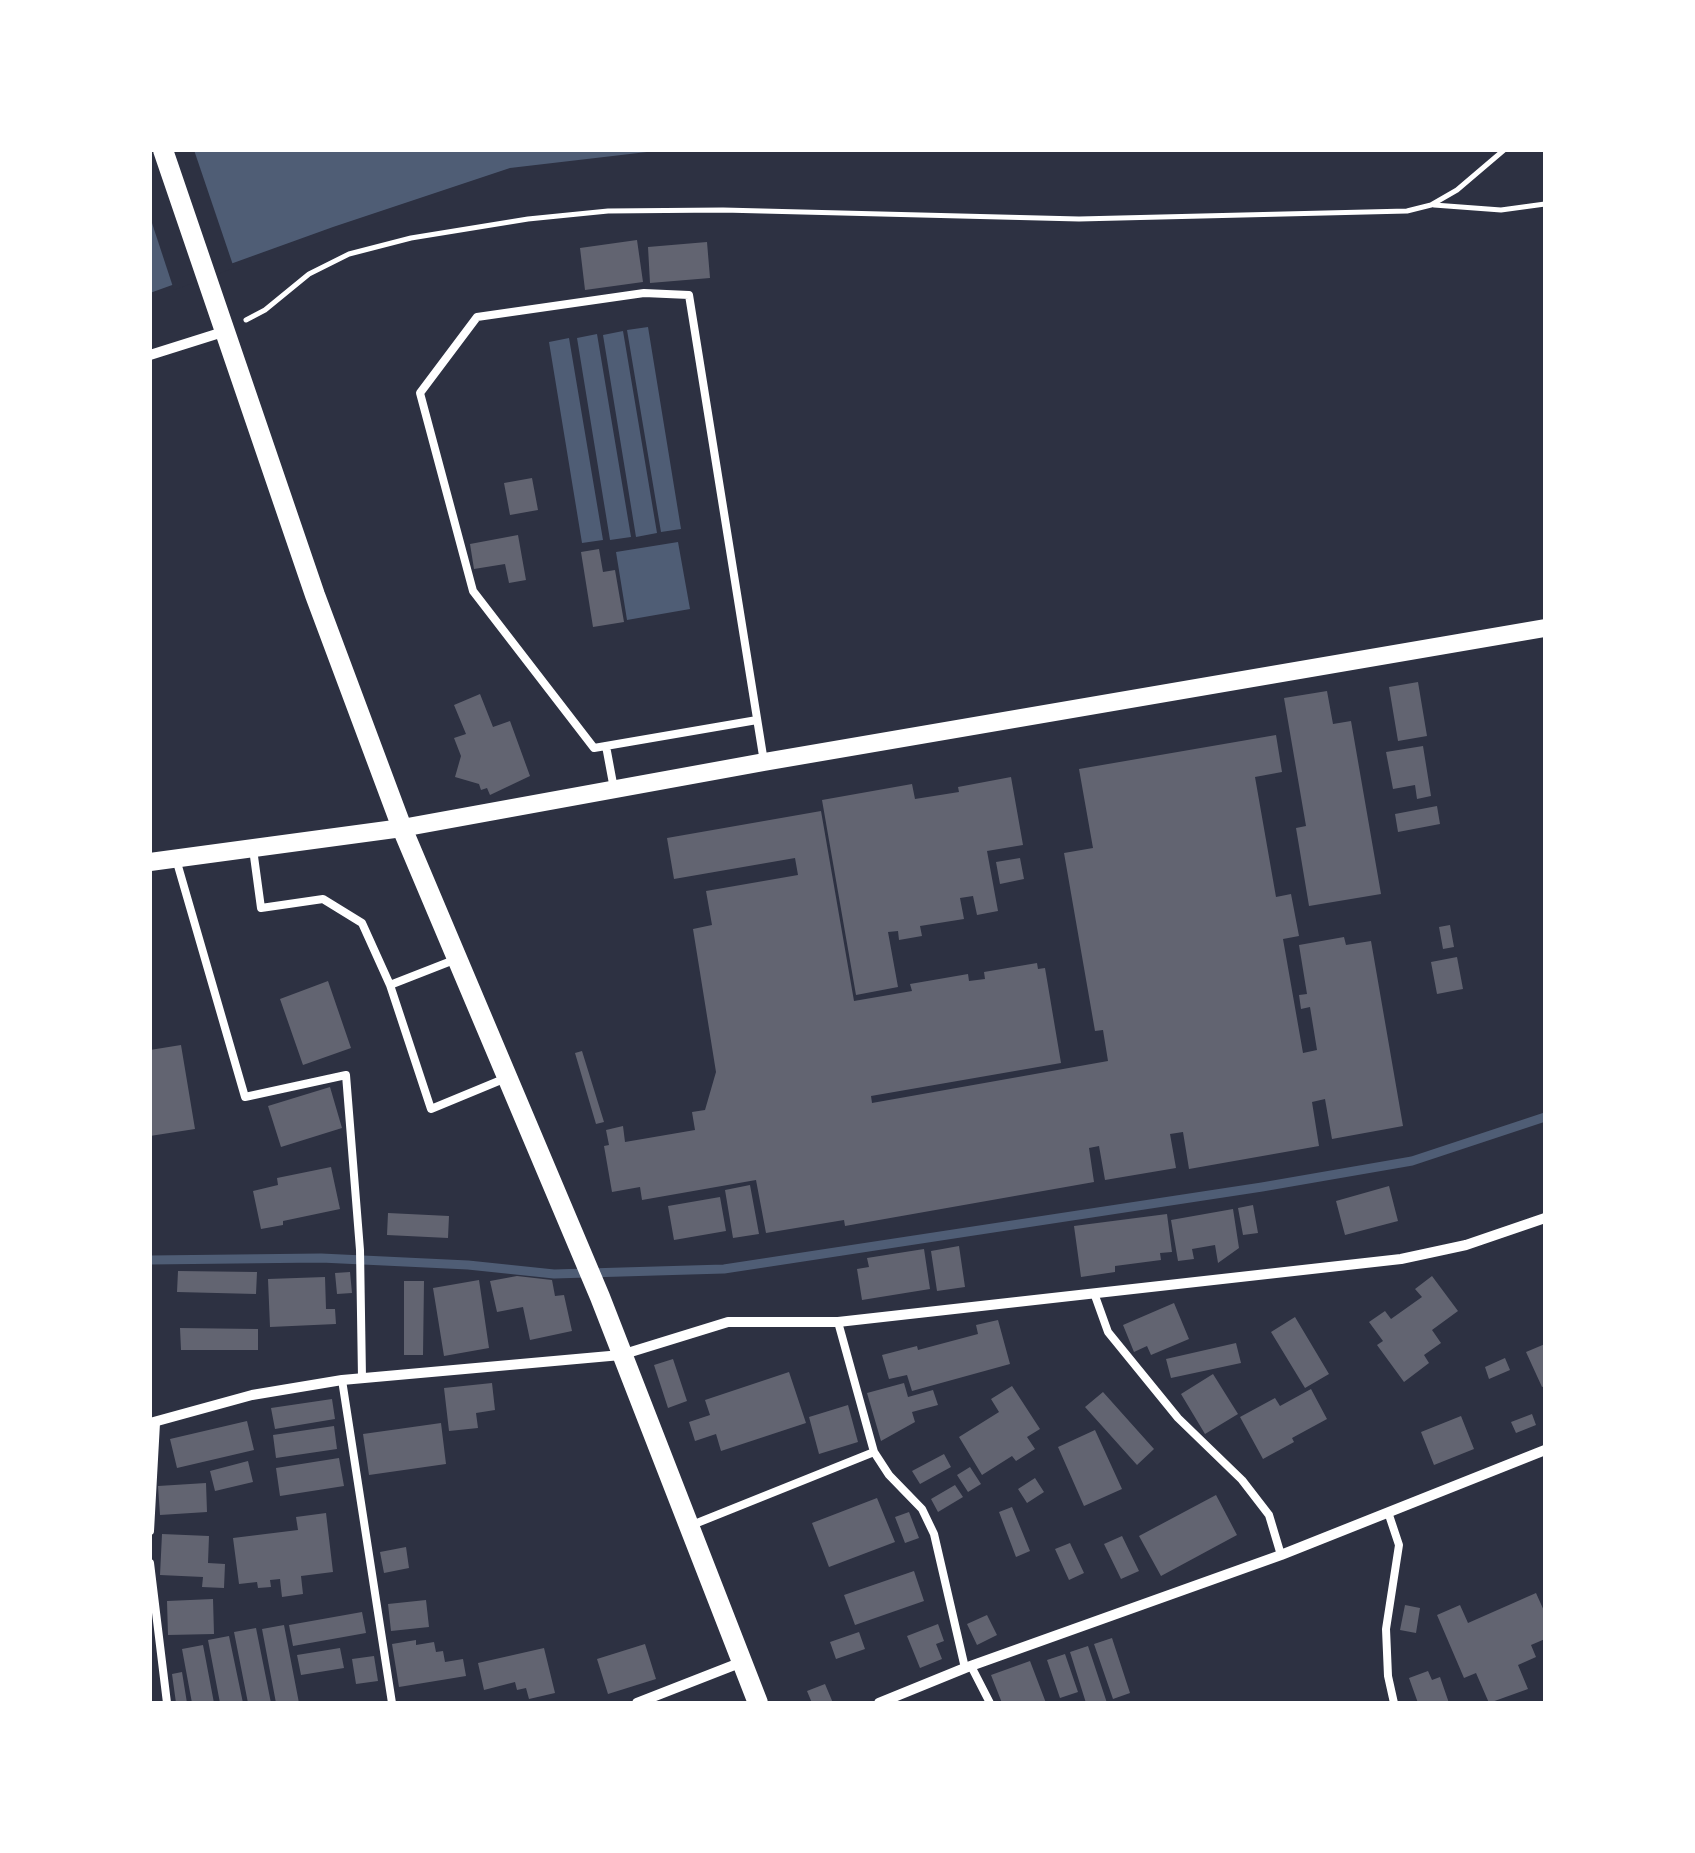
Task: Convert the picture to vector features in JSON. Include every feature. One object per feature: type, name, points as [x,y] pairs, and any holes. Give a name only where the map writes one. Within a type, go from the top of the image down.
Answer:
[{"type":"main road","points":[[162,150],[315,595],[402,828],[600,1297],[758,1703]]},
{"type":"street","points":[[150,355],[220,324]]},
{"type":"street","points":[[150,862],[402,828],[1545,628]]},
{"type":"street","points":[[153,1423],[252,1395],[342,1380],[621,1355],[728,1322],[838,1322],[1401,1259],[1466,1245],[1545,1218]]},
{"type":"street","points":[[878,1703],[1280,1555],[1545,1450]]},
{"type":"street","points":[[637,1703],[742,1662]]},
{"type":"lane","points":[[757,720],[594,748],[472,591],[420,393],[478,317],[644,293],[689,295],[764,762]]},
{"type":"lane","points":[[606,746],[614,789]]},
{"type":"lane","points":[[253,848],[261,908],[322,899],[362,923],[390,984],[431,1108],[506,1078]]},
{"type":"lane","points":[[176,859],[245,1097],[346,1075],[360,1250],[362,1378]]},
{"type":"lane","points":[[390,984],[457,960]]},
{"type":"lane","points":[[1094,1293],[1108,1332],[1178,1418],[1242,1480],[1269,1515],[1280,1555]]},
{"type":"lane","points":[[838,1322],[874,1452],[922,1509],[934,1534],[968,1667],[990,1703]]},
{"type":"lane","points":[[342,1380],[392,1703]]},
{"type":"lane","points":[[150,1530],[153,1423]]},
{"type":"lane","points":[[690,1526],[874,1452]]},
{"type":"lane","points":[[1388,1512],[1399,1544],[1386,1629],[1388,1676],[1394,1703]]},
{"type":"lane","points":[[150,1562],[168,1703]]},
{"type":"path","points":[[220,324],[265,310],[310,274],[349,254],[411,238],[528,219],[608,211],[1079,219],[1406,211],[1431,205],[1457,190],[1504,150]]},
{"type":"path","points":[[1431,205],[1500,210],[1545,204]]},
{"type":"water","points":[[150,150],[664,150],[510,168],[150,293]]},
{"type":"water","points":[[648,327],[681,529],[661,532],[627,330]]},
{"type":"water","points":[[623,331],[657,533],[636,537],[603,335]]},
{"type":"water","points":[[597,334],[631,537],[610,540],[577,338]]},
{"type":"water","points":[[569,338],[603,540],[582,543],[549,342]]},
{"type":"water","points":[[678,542],[690,609],[627,620],[616,552]]},
{"type":"pier","points":[[150,150],[194,150],[234,268],[174,290],[150,217]]},
{"type":"building","points":[[637,240],[643,282],[585,290],[580,248]]},
{"type":"building","points":[[707,242],[710,278],[650,283],[648,247]]},
{"type":"building","points":[[532,478],[538,510],[510,515],[504,483]]},
{"type":"building","points":[[518,535],[526,580],[509,583],[505,564],[474,569],[470,544]]},
{"type":"building","points":[[599,549],[603,572],[615,570],[624,622],[593,627],[581,552]]},
{"type":"building","points":[[1418,682],[1427,736],[1398,741],[1389,687]]},
{"type":"building","points":[[1327,691],[1333,724],[1351,721],[1381,894],[1309,906],[1296,828],[1306,826],[1284,698]]},
{"type":"building","points":[[480,694],[493,727],[510,721],[530,776],[490,795],[487,788],[481,790],[479,784],[455,777],[461,756],[454,738],[466,734],[454,705]]},
{"type":"building","points":[[1276,735],[1282,772],[1255,777],[1276,897],[1291,894],[1299,936],[1283,939],[1303,1053],[1317,1050],[1310,1007],[1301,1009],[1299,995],[1307,994],[1299,945],[1344,937],[1346,945],[1371,941],[1403,1126],[1332,1139],[1325,1099],[1312,1102],[1319,1146],[1189,1169],[1183,1132],[1170,1134],[1176,1168],[1105,1180],[1099,1146],[1089,1148],[1094,1182],[845,1226],[844,1220],[766,1233],[756,1180],[642,1200],[640,1187],[612,1192],[604,1146],[609,1145],[606,1130],[623,1126],[625,1142],[695,1130],[692,1112],[705,1110],[716,1072],[693,929],[712,925],[706,891],[798,875],[795,858],[674,879],[667,838],[821,811],[854,1001],[912,991],[910,984],[968,974],[969,981],[985,979],[984,972],[1037,963],[1038,969],[1045,968],[1061,1063],[871,1096],[872,1103],[1108,1061],[1103,1030],[1095,1031],[1064,853],[1093,848],[1079,769]]},
{"type":"building","points":[[1423,746],[1431,796],[1417,799],[1415,785],[1393,789],[1386,752]]},
{"type":"building","points":[[1011,777],[1023,845],[987,851],[998,911],[977,915],[973,896],[960,898],[964,919],[920,926],[922,936],[899,940],[898,931],[888,932],[898,987],[856,995],[822,800],[912,784],[915,799],[959,792],[958,787]]},
{"type":"building","points":[[1437,806],[1440,824],[1398,832],[1395,814]]},
{"type":"building","points":[[1020,858],[1024,879],[1000,884],[996,862]]},
{"type":"building","points":[[1450,925],[1454,947],[1443,949],[1439,927]]},
{"type":"building","points":[[1457,957],[1463,989],[1437,994],[1431,962]]},
{"type":"building","points":[[328,981],[351,1048],[303,1065],[280,999]]},
{"type":"building","points":[[181,1045],[195,1129],[150,1136],[150,1050]]},
{"type":"building","points":[[582,1051],[604,1122],[596,1124],[575,1053]]},
{"type":"building","points":[[330,1087],[342,1128],[281,1147],[268,1106]]},
{"type":"building","points":[[331,1167],[340,1209],[261,1229],[253,1191],[278,1185],[277,1178]]},
{"type":"building","points":[[750,1185],[759,1234],[733,1238],[725,1190]]},
{"type":"building","points":[[1389,1186],[1398,1221],[1345,1235],[1336,1201]]},
{"type":"building","points":[[720,1197],[726,1231],[674,1240],[668,1206]]},
{"type":"building","points":[[1253,1205],[1258,1233],[1243,1235],[1238,1208]]},
{"type":"building","points":[[1233,1209],[1239,1248],[1218,1263],[1215,1245],[1192,1249],[1194,1259],[1178,1261],[1171,1220]]},
{"type":"building","points":[[388,1213],[449,1216],[448,1238],[387,1235]]},
{"type":"building","points":[[1167,1214],[1172,1252],[1160,1253],[1161,1260],[1115,1266],[1115,1272],[1081,1277],[1074,1226]]},
{"type":"building","points":[[959,1246],[965,1287],[937,1291],[931,1251]]},
{"type":"building","points":[[924,1249],[930,1289],[862,1300],[857,1269],[869,1267],[867,1258]]},
{"type":"building","points":[[178,1271],[257,1272],[256,1294],[177,1292]]},
{"type":"building","points":[[350,1272],[352,1293],[337,1294],[335,1273]]},
{"type":"building","points":[[517,1276],[552,1280],[555,1296],[564,1295],[572,1331],[530,1340],[523,1307],[497,1312],[490,1281]]},
{"type":"building","points":[[1432,1276],[1458,1311],[1432,1330],[1441,1343],[1424,1355],[1429,1363],[1404,1382],[1377,1345],[1383,1341],[1369,1322],[1385,1311],[1391,1319],[1422,1297],[1415,1289]]},
{"type":"building","points":[[325,1277],[326,1309],[335,1309],[336,1324],[270,1327],[268,1279]]},
{"type":"building","points":[[479,1280],[489,1348],[444,1356],[433,1288]]},
{"type":"building","points":[[404,1281],[424,1281],[423,1355],[404,1355]]},
{"type":"building","points":[[1174,1303],[1189,1339],[1151,1355],[1147,1346],[1134,1352],[1123,1325]]},
{"type":"building","points":[[1295,1317],[1329,1374],[1305,1388],[1271,1332]]},
{"type":"building","points":[[998,1320],[1010,1364],[912,1391],[907,1375],[889,1379],[882,1355],[978,1334],[976,1325]]},
{"type":"building","points":[[180,1328],[258,1329],[258,1350],[181,1350]]},
{"type":"building","points":[[1236,1343],[1241,1363],[1171,1378],[1166,1359]]},
{"type":"building","points":[[1545,1344],[1545,1386],[1542,1387],[1526,1352]]},
{"type":"building","points":[[1505,1358],[1510,1370],[1489,1379],[1485,1367]]},
{"type":"building","points":[[673,1359],[687,1401],[668,1408],[654,1365]]},
{"type":"building","points":[[789,1372],[806,1423],[721,1451],[716,1434],[695,1441],[689,1422],[710,1415],[705,1400]]},
{"type":"building","points":[[1213,1374],[1238,1414],[1205,1434],[1181,1394]]},
{"type":"building","points":[[492,1383],[495,1410],[476,1413],[478,1428],[449,1431],[444,1388]]},
{"type":"building","points":[[904,1383],[908,1397],[933,1390],[938,1405],[912,1412],[915,1422],[881,1441],[867,1393]]},
{"type":"building","points":[[1012,1386],[1040,1429],[1027,1437],[1035,1449],[1016,1461],[1012,1456],[982,1475],[959,1437],[999,1412],[991,1399]]},
{"type":"building","points":[[1311,1389],[1327,1419],[1263,1459],[1240,1417],[1275,1398],[1280,1406]]},
{"type":"building","points":[[1103,1392],[1154,1449],[1137,1465],[1085,1407]]},
{"type":"building","points":[[332,1399],[335,1419],[275,1429],[271,1408]]},
{"type":"building","points":[[848,1405],[858,1442],[819,1454],[809,1417]]},
{"type":"building","points":[[1532,1414],[1536,1425],[1516,1433],[1511,1422]]},
{"type":"building","points":[[1461,1416],[1474,1449],[1434,1465],[1421,1432]]},
{"type":"building","points":[[247,1421],[254,1450],[177,1468],[170,1439]]},
{"type":"building","points":[[441,1423],[446,1464],[369,1475],[363,1434]]},
{"type":"building","points":[[334,1426],[337,1449],[276,1458],[273,1435]]},
{"type":"building","points":[[1095,1430],[1122,1489],[1084,1506],[1058,1447]]},
{"type":"building","points":[[944,1454],[951,1467],[920,1484],[912,1471]]},
{"type":"building","points":[[339,1458],[344,1486],[280,1496],[276,1468]]},
{"type":"building","points":[[248,1461],[253,1482],[215,1491],[210,1471]]},
{"type":"building","points":[[970,1467],[981,1484],[968,1492],[957,1475]]},
{"type":"building","points":[[1035,1478],[1044,1492],[1027,1503],[1018,1489]]},
{"type":"building","points":[[206,1483],[207,1512],[160,1515],[158,1486]]},
{"type":"building","points":[[955,1485],[963,1497],[938,1512],[931,1499]]},
{"type":"building","points":[[1216,1495],[1237,1535],[1161,1576],[1139,1536]]},
{"type":"building","points":[[877,1498],[895,1542],[829,1567],[812,1523]]},
{"type":"building","points":[[1012,1507],[1030,1551],[1016,1557],[999,1512]]},
{"type":"building","points":[[909,1512],[919,1538],[905,1543],[895,1517]]},
{"type":"building","points":[[326,1513],[333,1572],[301,1576],[303,1594],[282,1597],[280,1579],[270,1580],[271,1587],[258,1588],[257,1582],[239,1584],[233,1538],[298,1530],[296,1517]]},
{"type":"building","points":[[162,1534],[209,1536],[208,1563],[225,1564],[224,1588],[202,1587],[203,1577],[160,1575]]},
{"type":"building","points":[[1122,1536],[1139,1571],[1121,1579],[1104,1544]]},
{"type":"building","points":[[1070,1543],[1084,1573],[1069,1580],[1055,1549]]},
{"type":"building","points":[[406,1547],[409,1568],[384,1573],[380,1552]]},
{"type":"building","points":[[914,1571],[924,1601],[855,1625],[844,1595]]},
{"type":"building","points":[[1536,1593],[1545,1613],[1545,1639],[1531,1645],[1536,1657],[1518,1665],[1528,1689],[1489,1703],[1476,1673],[1464,1678],[1437,1615],[1460,1605],[1468,1623]]},
{"type":"building","points":[[213,1599],[214,1634],[168,1635],[167,1601]]},
{"type":"building","points":[[426,1600],[429,1627],[391,1631],[388,1604]]},
{"type":"building","points":[[1405,1605],[1420,1608],[1416,1633],[1400,1630]]},
{"type":"building","points":[[362,1612],[366,1633],[293,1646],[289,1625]]},
{"type":"building","points":[[987,1615],[997,1635],[977,1645],[967,1624]]},
{"type":"building","points":[[938,1624],[944,1641],[936,1644],[942,1659],[920,1668],[907,1636]]},
{"type":"building","points":[[284,1625],[299,1703],[276,1703],[262,1629]]},
{"type":"building","points":[[256,1628],[271,1703],[248,1703],[234,1632]]},
{"type":"building","points":[[859,1632],[865,1649],[836,1659],[830,1642]]},
{"type":"building","points":[[229,1636],[243,1703],[220,1703],[208,1640]]},
{"type":"building","points":[[1112,1638],[1130,1693],[1113,1699],[1094,1644]]},
{"type":"building","points":[[416,1640],[416,1645],[434,1642],[436,1652],[443,1651],[445,1662],[463,1659],[466,1676],[399,1687],[392,1644]]},
{"type":"building","points":[[645,1644],[656,1679],[608,1694],[597,1659]]},
{"type":"building","points":[[203,1645],[214,1703],[192,1703],[182,1649]]},
{"type":"building","points":[[1088,1646],[1107,1703],[1086,1703],[1070,1652]]},
{"type":"building","points":[[340,1648],[344,1668],[301,1675],[297,1655]]},
{"type":"building","points":[[544,1648],[555,1693],[529,1699],[526,1688],[517,1690],[515,1682],[484,1690],[478,1663]]},
{"type":"building","points":[[1065,1654],[1078,1692],[1060,1698],[1047,1660]]},
{"type":"building","points":[[374,1656],[378,1681],[356,1684],[352,1659]]},
{"type":"building","points":[[1030,1661],[1046,1703],[1002,1703],[991,1675]]},
{"type":"building","points":[[1428,1671],[1432,1680],[1440,1677],[1449,1703],[1418,1703],[1409,1678]]},
{"type":"building","points":[[182,1672],[187,1703],[176,1703],[172,1674]]},
{"type":"building","points":[[825,1684],[833,1703],[812,1703],[807,1691]]},
{"type":"waterway","points":[[150,1260],[321,1258],[468,1265],[554,1274],[724,1269],[1412,1161],[1545,1117]]}]
